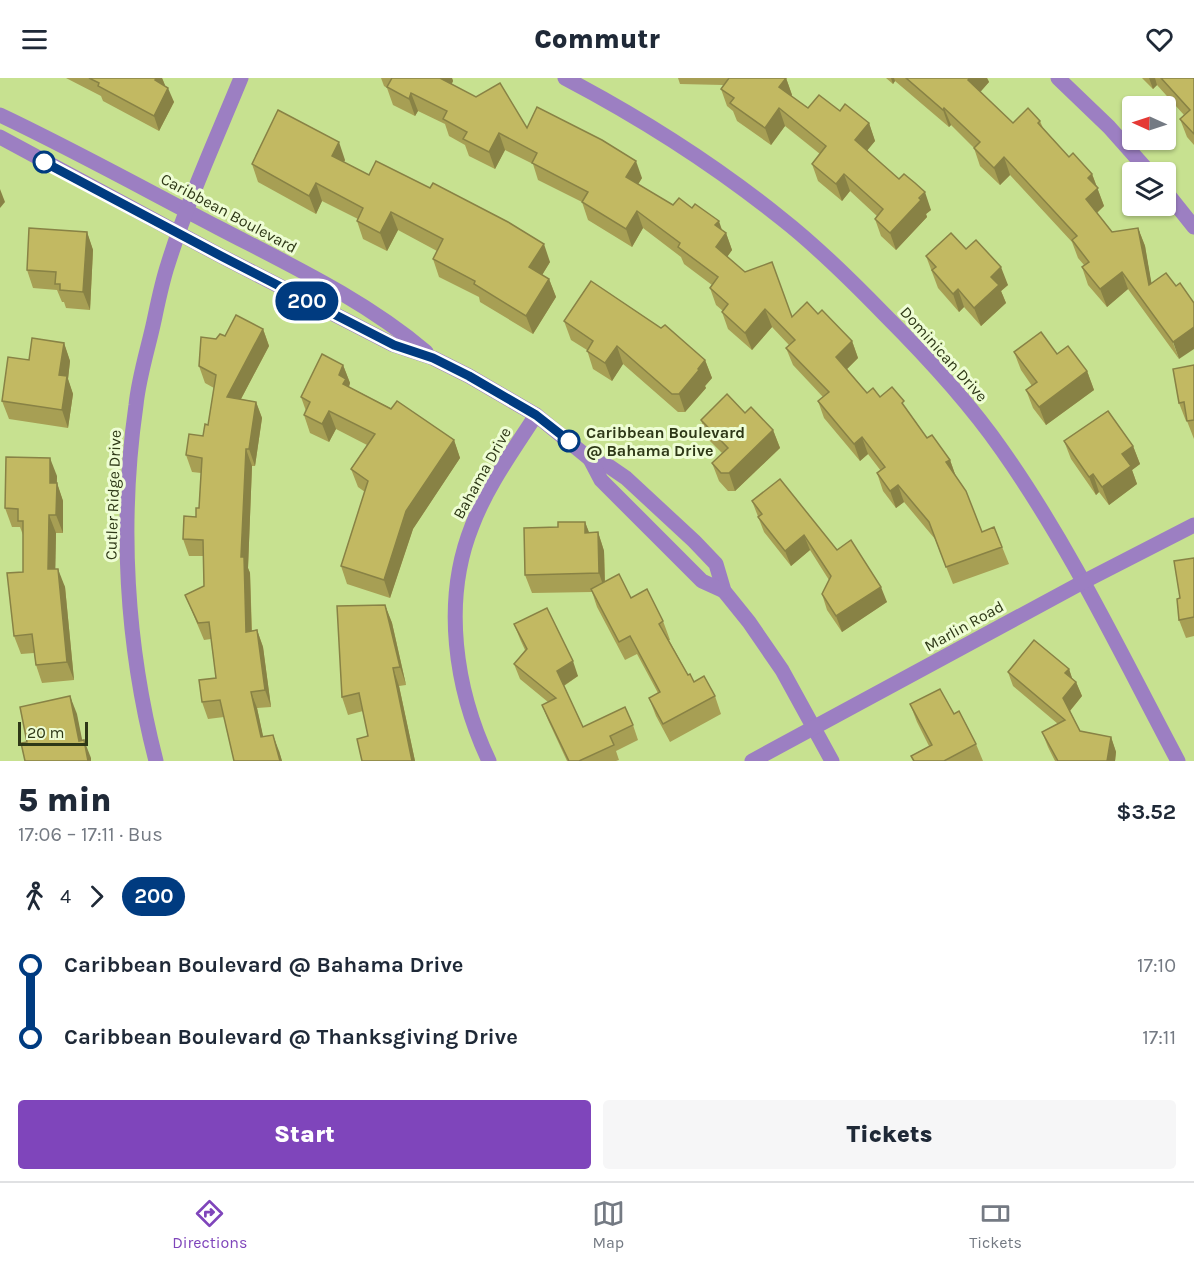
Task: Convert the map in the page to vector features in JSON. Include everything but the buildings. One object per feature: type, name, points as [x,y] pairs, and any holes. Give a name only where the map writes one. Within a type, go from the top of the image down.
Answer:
[{"type":"street","name":"Cutler Ridge Drive","points":[[156,761],[140,687],[132,626],[127,558],[131,441],[141,370],[168,265],[178,234],[242,78]]},
{"type":"street","name":"Dominican Drive","points":[[565,78],[647,124],[731,180],[783,219],[847,276],[922,353],[1000,447],[1060,539],[1178,761]]},
{"type":"street","points":[[1058,78],[1109,127],[1140,162]]},
{"type":"street","name":"Caribbean Boulevard","points":[[0,115],[314,278],[401,331],[433,358]]},
{"type":"street","name":"Caribbean Boulevard","points":[[0,137],[178,234],[394,345],[433,358],[469,376],[536,415],[590,459],[610,467],[626,478],[716,564],[724,591],[749,622],[782,670],[832,761]]},
{"type":"street","points":[[1176,204],[1194,227]]},
{"type":"street","name":"Bahama Drive","points":[[489,761],[469,708],[459,663],[455,628],[456,593],[465,548],[478,511],[536,415]]},
{"type":"street","name":"Caribbean Boulevard","points":[[590,459],[601,480],[702,581],[724,591]]},
{"type":"street","name":"Marlin Road","points":[[752,761],[1083,582],[1194,525]]},
{"type":"bus line","name":"200","points":[[44,162],[394,345],[433,358],[469,376],[536,415],[569,441]]},
{"type":"place","name":"Caribbean Boulevard @ Bahama Drive","points":[[569,441]]}]
